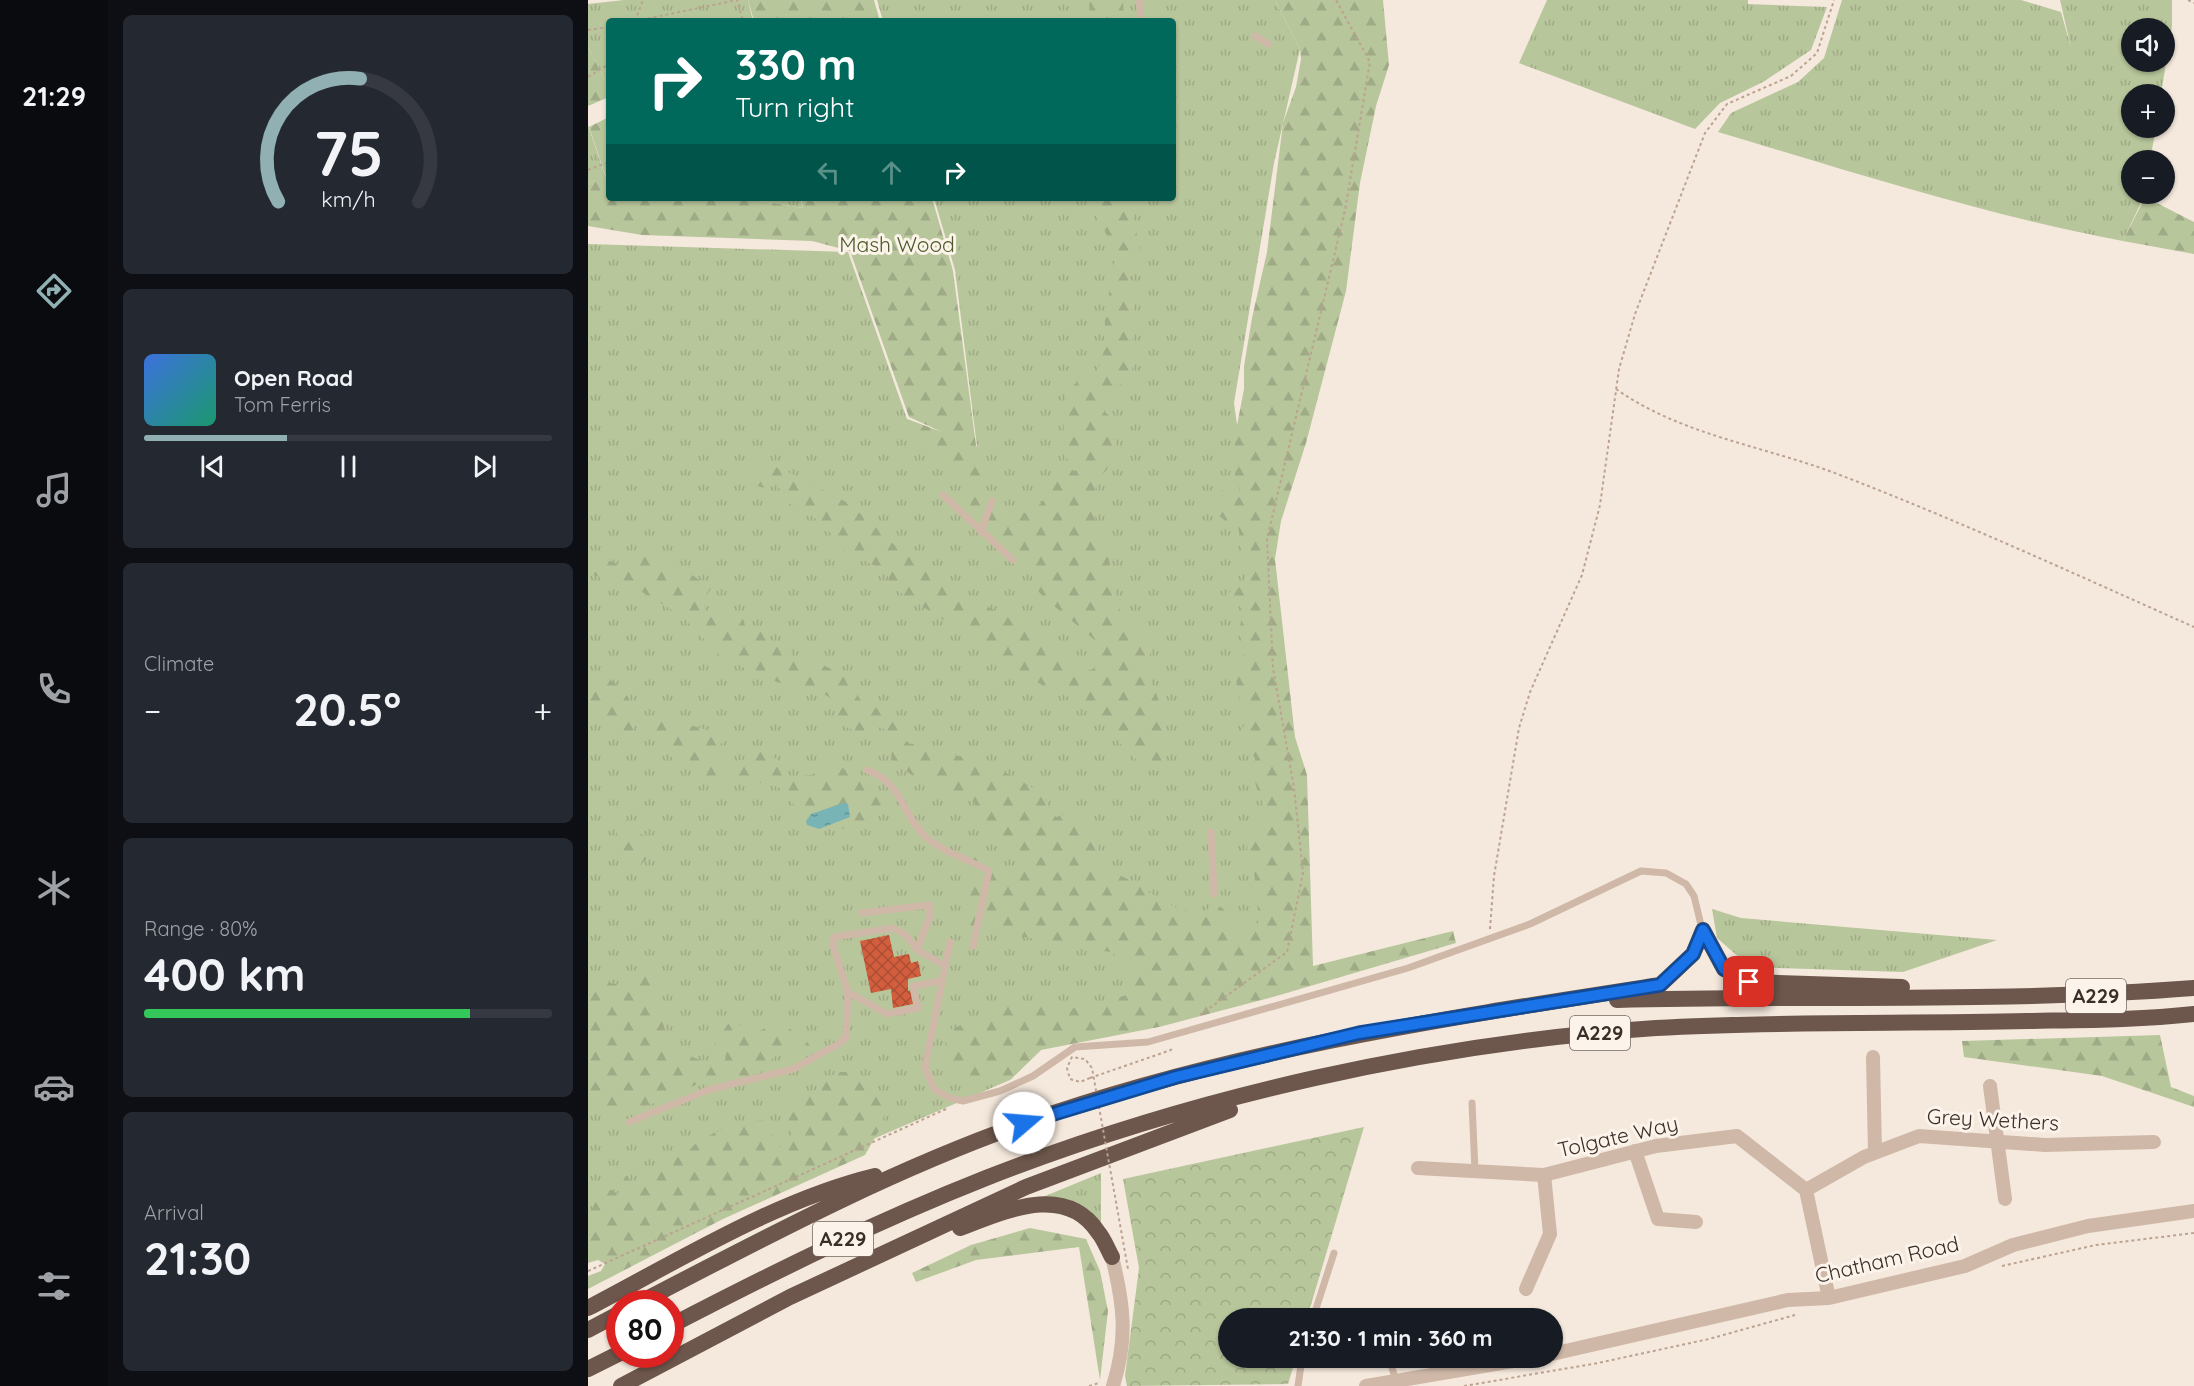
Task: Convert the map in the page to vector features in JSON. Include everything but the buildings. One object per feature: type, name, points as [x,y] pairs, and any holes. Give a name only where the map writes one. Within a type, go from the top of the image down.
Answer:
[{"type":"highway","points":[[1703,930],[1724,969],[1749,982],[1918,988],[1998,998]]},
{"type":"highway","points":[[1526,1006],[1660,985],[1693,954],[1703,930]]},
{"type":"highway","name":"A229","points":[[664,1290],[779,1230],[917,1167],[1024,1123],[1176,1077],[1359,1033],[1526,1006],[1594,1001],[1766,996],[1998,998],[2094,996],[2194,988]]},
{"type":"highway","name":"A229","points":[[684,1319],[819,1250],[986,1178],[1168,1116],[1310,1080],[1440,1054],[1568,1035],[1760,1023],[2086,1020],[2194,1014]]},
{"type":"highway","points":[[621,1386],[857,1264],[1026,1187],[1310,1080]]},
{"type":"highway","points":[[588,1308],[769,1214],[839,1185],[917,1167]]},
{"type":"highway","points":[[857,1264],[912,1247],[1011,1209],[1037,1204],[1060,1205],[1076,1211],[1098,1230],[1112,1257]]},
{"type":"highway","points":[[588,1330],[606,1320]]},
{"type":"highway","points":[[588,1369],[606,1360]]},
{"type":"street","points":[[1873,1057],[1875,1153]]},
{"type":"street","points":[[1990,1086],[2005,1198]]},
{"type":"street","name":"Tolgate Way","points":[[1418,1168],[1544,1175],[1656,1146],[1737,1136],[1806,1190]]},
{"type":"street","name":"Grey Wethers","points":[[1806,1190],[1875,1153],[1919,1136],[2045,1145],[2154,1142]]},
{"type":"street","points":[[1635,1151],[1658,1219],[1696,1222]]},
{"type":"street","points":[[1526,1289],[1550,1234],[1544,1175]]},
{"type":"street","points":[[1806,1190],[1829,1298]]},
{"type":"street","name":"Chatham Road","points":[[1563,1351],[1788,1300],[1829,1298],[1965,1266],[2013,1245],[2041,1237],[2120,1220],[2194,1211]]},
{"type":"street","points":[[1107,1384],[1124,1330],[1119,1286],[1112,1257]]},
{"type":"street","points":[[1366,1386],[1472,1368]]},
{"type":"lane","points":[[1139,0],[1141,18]]},
{"type":"lane","points":[[1255,36],[1268,44]]},
{"type":"lane","points":[[943,495],[1013,560]]},
{"type":"lane","points":[[981,532],[992,501]]},
{"type":"lane","points":[[867,770],[894,786],[904,810],[926,837],[942,848],[988,871],[973,946]]},
{"type":"lane","points":[[1211,832],[1214,894]]},
{"type":"lane","points":[[950,942],[925,1066],[934,1089],[950,1098],[963,1101],[1000,1091],[1033,1076],[1075,1047],[1127,1046],[1408,968],[1530,924],[1626,876],[1652,870],[1666,873],[1686,884],[1694,896],[1703,930]]},
{"type":"lane","points":[[862,913],[930,902],[930,915],[917,950]]},
{"type":"lane","points":[[629,1122],[708,1090],[793,1069],[840,1043],[846,1037],[848,992],[833,946],[834,937],[893,928],[906,935],[917,950],[945,965]]},
{"type":"lane","points":[[848,992],[887,1014],[918,1008],[913,986],[941,981]]},
{"type":"lane","points":[[1472,1103],[1475,1171]]},
{"type":"lane","points":[[1316,1308],[1334,1253]]},
{"type":"lane","points":[[1298,1386],[1301,1368]]},
{"type":"lane","points":[[1392,1368],[1395,1381]]},
{"type":"path","points":[[637,18],[643,0]]},
{"type":"path","points":[[650,18],[737,0],[742,18]]},
{"type":"path","points":[[1128,1269],[1092,1068],[1085,1059],[1072,1057],[1067,1068],[1070,1079],[1080,1082],[1090,1078],[1171,1050],[1173,1034],[1287,952],[1303,873],[1294,788],[1273,668],[1267,539],[1345,210],[1370,62],[1336,0]]},
{"type":"path","points":[[1489,938],[1496,864],[1519,728],[1530,692],[1582,575],[1600,505],[1619,369],[1635,315],[1705,133],[1727,104],[1791,76],[1817,53],[1834,0]]},
{"type":"path","points":[[2188,0],[2194,3]]},
{"type":"path","points":[[588,30],[606,27]]},
{"type":"path","points":[[588,77],[606,66]]},
{"type":"path","points":[[588,170],[606,163]]},
{"type":"path","points":[[1616,389],[1641,406],[1716,437],[1880,490],[2194,627]]},
{"type":"path","points":[[588,1271],[963,1101]]},
{"type":"path","points":[[2013,1264],[2096,1245],[2194,1233]]},
{"type":"path","points":[[1464,1386],[1598,1363],[1709,1339],[1792,1316]]},
{"type":"path","points":[[1089,1386],[1107,1384]]},
{"type":"green space","points":[[624,0],[748,0],[752,18],[606,18],[606,82],[588,47],[588,4]]},
{"type":"green space","points":[[748,0],[874,0],[879,18],[753,18]]},
{"type":"green space","points":[[877,0],[1275,0],[1300,49],[1274,163],[1234,403],[1313,966],[1052,1039],[1010,1080],[588,1262],[588,244],[848,252],[907,419],[977,447],[955,270],[935,201],[1176,201],[1176,18],[882,18]]},
{"type":"green space","points":[[1089,0],[1123,0],[1124,18],[1090,18]]},
{"type":"green space","points":[[1275,0],[1383,0],[1389,65],[1376,106],[1360,183],[1346,291],[1306,443],[1281,521],[1275,559],[1295,737],[1307,775],[1313,966],[1453,931],[1456,943],[1273,997],[1159,1027],[1041,1050],[1010,1080],[953,1079],[943,1033],[1016,1001],[1081,1009],[1130,994],[1135,978],[1128,962],[1110,952],[957,925],[963,916],[968,862],[976,857],[1011,882],[1026,861],[1017,851],[979,822],[974,800],[913,776],[891,760],[893,739],[882,727],[859,732],[835,723],[835,701],[824,694],[795,689],[757,674],[719,655],[682,616],[644,593],[588,573],[588,550],[633,572],[637,554],[652,556],[654,561],[685,570],[711,589],[705,597],[704,612],[718,612],[718,617],[724,619],[735,614],[743,619],[746,628],[762,631],[774,645],[791,652],[793,660],[803,662],[811,659],[845,676],[864,705],[873,706],[902,723],[904,739],[910,744],[931,742],[936,749],[991,766],[1042,794],[1048,804],[1044,812],[1057,817],[1067,814],[1101,830],[1100,843],[1091,863],[1097,870],[1124,877],[1162,900],[1187,911],[1203,912],[1216,903],[1229,914],[1234,929],[1246,930],[1256,927],[1259,920],[1253,861],[1246,856],[1248,844],[1267,816],[1261,813],[1264,805],[1255,782],[1255,758],[1239,736],[1247,719],[1236,683],[1238,666],[1247,649],[1239,635],[1243,608],[1227,601],[1228,593],[1238,588],[1246,577],[1238,526],[1229,524],[1217,514],[1214,502],[1221,490],[1242,496],[1235,476],[1235,436],[1244,389],[1244,366],[1267,252],[1283,123],[1296,87],[1301,59],[1300,49]]},
{"type":"green space","points":[[1547,0],[1748,0],[1748,4],[1827,7],[1811,50],[1763,82],[1720,103],[1695,129],[1519,63]]},
{"type":"green space","points":[[1842,0],[2021,0],[2061,12],[2071,48],[2060,0],[2172,0],[2172,18],[2121,18],[2121,72],[2165,72],[2163,84],[2121,84],[2121,138],[2154,138],[2152,150],[2121,150],[2121,204],[2140,204],[2123,241],[1970,206],[1718,132],[1731,113],[1798,82],[1824,58]]},
{"type":"green space","points":[[588,47],[606,82],[606,98],[588,106]]},
{"type":"green space","points":[[606,118],[606,177],[589,127]]},
{"type":"green space","points":[[588,125],[606,178],[588,183]]},
{"type":"green space","name":"Mash Wood","points":[[606,177],[606,201],[762,201],[803,208],[802,201],[933,201],[953,271],[985,498],[987,505],[1016,514],[1035,508],[1043,501],[1066,468],[1075,471],[1082,467],[1066,458],[1064,416],[1066,399],[1074,385],[1098,370],[1104,351],[1105,318],[1116,251],[1093,211],[1093,201],[1129,201],[1140,248],[1126,285],[1133,297],[1132,376],[1125,384],[1112,386],[1106,399],[1105,412],[1113,419],[1115,453],[1109,467],[1096,481],[1096,527],[1105,542],[1116,600],[1121,611],[1139,634],[1154,645],[1143,669],[1150,680],[1164,718],[1167,746],[1164,772],[1150,769],[1133,757],[1084,704],[1021,675],[958,629],[898,591],[889,581],[887,572],[840,548],[825,525],[800,508],[780,500],[781,490],[776,485],[765,488],[753,485],[748,473],[751,464],[763,462],[784,470],[850,504],[901,551],[974,599],[1023,626],[1061,660],[1080,673],[1093,669],[1101,657],[1102,646],[1037,590],[1028,566],[994,541],[965,511],[968,491],[934,458],[912,429],[907,419],[942,432],[909,417],[850,251],[812,241],[642,235],[588,226],[588,183]]},
{"type":"green space","points":[[762,201],[801,201],[803,208]]},
{"type":"green space","points":[[2142,204],[2159,204],[2194,222],[2194,254],[2123,241]]},
{"type":"green space","points":[[588,669],[616,684],[628,698],[634,717],[634,729],[623,740],[595,721],[588,726]]},
{"type":"green space","points":[[662,717],[707,730],[724,741],[711,752],[715,764],[747,759],[761,752],[777,759],[791,777],[812,775],[821,767],[821,762],[857,774],[871,784],[882,801],[877,816],[857,831],[825,826],[807,819],[798,811],[784,791],[772,785],[713,779],[690,770],[671,756],[656,737],[651,726]]},
{"type":"green space","points":[[626,820],[635,825],[636,832],[653,840],[657,849],[638,867],[627,864],[615,827]]},
{"type":"green space","points":[[1712,909],[1741,918],[1997,940],[1903,972],[1750,967],[1717,938]]},
{"type":"green space","points":[[638,970],[654,970],[662,979],[648,995],[645,1005],[653,1006],[666,1013],[662,1039],[692,1057],[709,1062],[725,1060],[727,1049],[714,1044],[728,1024],[747,1026],[757,1032],[778,1022],[804,1037],[812,1049],[786,1050],[773,1058],[761,1072],[741,1080],[703,1081],[665,1100],[617,1114],[588,1106],[588,985],[603,982],[628,986],[629,978]]},
{"type":"green space","points":[[2160,1035],[2171,1087],[2194,1096],[2194,1107],[2102,1076],[1964,1057],[1962,1041]]},
{"type":"green space","points":[[837,1072],[847,1072],[872,1086],[883,1097],[886,1105],[882,1125],[865,1155],[723,1219],[588,1289],[588,1276],[601,1271],[605,1264],[598,1260],[588,1263],[588,1209],[592,1209],[599,1195],[611,1190],[618,1194],[623,1191],[611,1178],[614,1172],[623,1173],[632,1182],[645,1182],[675,1153],[687,1154],[692,1147],[711,1135],[748,1122],[767,1121],[777,1145],[786,1150],[792,1133],[782,1107],[786,1100],[795,1092],[821,1089],[823,1081]]},
{"type":"green space","points":[[1364,1127],[1310,1308],[1218,1308],[1218,1368],[1293,1368],[1288,1384],[1127,1386],[1125,1376],[1139,1268],[1123,1179]]},
{"type":"green space","points":[[1101,1173],[1101,1223],[1038,1199]]},
{"type":"green space","points":[[1030,1228],[1086,1239],[1100,1271],[1108,1311],[1100,1380],[1079,1247],[976,1260],[916,1282],[912,1273],[971,1245]]},
{"type":"water","points":[[843,803],[848,804],[850,817],[819,829],[807,825],[806,821],[811,814]]},
{"type":"route","points":[[1024,1123],[1176,1077],[1359,1033],[1660,985],[1693,954],[1703,930],[1724,969],[1749,982]]}]
